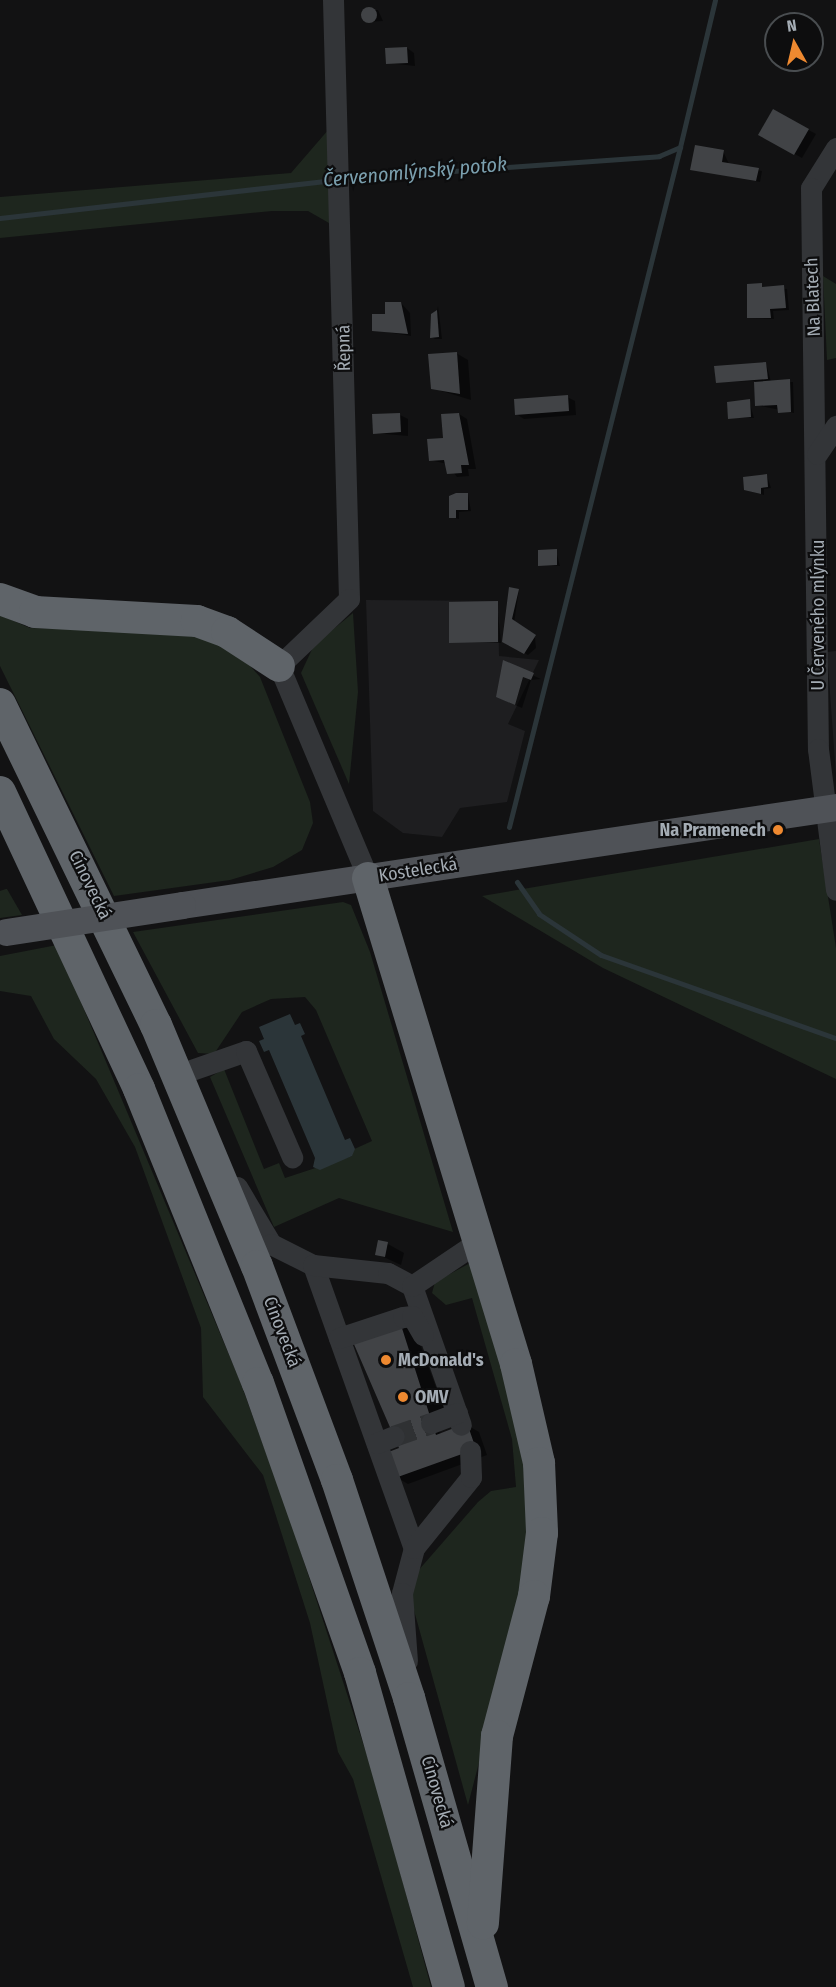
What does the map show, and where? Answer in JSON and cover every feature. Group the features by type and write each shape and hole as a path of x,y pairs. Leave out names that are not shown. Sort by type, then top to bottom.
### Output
{"highway":[{"path":"0,599 35,612 197,621 227,632 279,666"},
{"name":"Cínovecká","path":"0,704 177,1075 337,1480 410,1698 492,1987"},
{"path":"0,792 135,1079 258,1383 360,1673 449,1987"},
{"path":"368,878 479,1241 539,1463 542,1533 534,1596 497,1736 482,1947"}],"main road":[{"name":"Kostelecká","path":"3,932 830,808"}],"street":[{"name":"Řepná","path":"279,666 349,599 340,179 333,0"},
{"name":"Na Blatech","path":"817,454 811,188 836,148"},
{"path":"817,454 836,426"},
{"name":"U Červeného mlýnku","path":"817,454 830,808"},
{"path":"279,666 368,878"},
{"path":"830,808 836,890"},
{"path":"177,1075 246,1051 292,1156"},
{"path":"196,1120 271,1244 313,1265 388,1273 412,1286 459,1419 431,1423"},
{"path":"412,1286 479,1241"},
{"path":"313,1265 339,1338 385,1439 414,1548"},
{"path":"339,1338 412,1316 448,1389"},
{"path":"410,1698 402,1603 414,1548 471,1477 470,1450"}],"shaded area":[{"path":"329,129 329,223 308,211 272,211 0,238 0,197 291,173"},
{"path":"823,276 836,284 836,358 827,360"},
{"path":"366,600 498,601 499,656 539,660 508,724 525,731 507,802 460,808 442,837 403,833 373,811"},
{"path":"353,613 358,692 349,784 301,673 314,645"},
{"path":"0,615 30,628 196,632 237,651 260,677 310,802 313,823 302,850 273,867 230,880 114,896 0,666"},
{"path":"836,651 836,775 827,652"},
{"path":"819,839 836,948 836,1079 603,968 482,896"},
{"path":"7,889 22,915 0,918 0,891"},
{"path":"343,902 351,905 370,952 453,1232 339,1198 274,1227 210,1077 224,1069 264,1169 279,1163 285,1178 352,1156 350,1151 372,1141 316,1010 305,997 271,999 242,1012 214,1054 198,1053 133,932"},
{"path":"57,945 240,1381 290,1519 377,1786 431,1987 413,1987 353,1779 338,1752 310,1623 263,1475 203,1397 201,1328 135,1147 96,1079 54,1039 31,996 0,991 0,956"},
{"path":"290,1014 295,1025 300,1023 305,1034 301,1036 345,1140 350,1138 355,1149 352,1156 320,1170 313,1167 315,1158 269,1050 264,1052 259,1041 264,1039 259,1027"},
{"path":"472,1262 505,1369 532,1509 519,1608 468,1805 410,1596 417,1572 478,1502 491,1491 516,1487 512,1439 472,1298 446,1305 432,1293 435,1282"}],"building":[{"path":"366,7 372,7 377,15 375,21 366,23 361,18 361,12"},
{"path":"407,47 408,63 386,64 385,48"},
{"path":"773,109 809,129 794,155 758,135"},
{"path":"695,145 724,150 722,162 759,168 756,181 690,170"},
{"path":"762,283 762,287 784,285 786,308 770,309 771,318 747,318 747,284"},
{"path":"385,302 401,302 408,334 372,331 372,314 385,314"},
{"path":"437,310 439,337 430,338 431,314"},
{"path":"457,352 460,394 431,389 428,354"},
{"path":"766,362 768,379 716,383 714,366"},
{"path":"790,379 791,412 778,413 777,405 755,406 754,382"},
{"path":"568,395 569,411 515,415 514,399"},
{"path":"750,399 751,417 728,419 727,402"},
{"path":"400,413 401,432 373,434 372,414"},
{"path":"459,413 469,465 461,465 462,473 447,474 444,460 429,461 427,439 443,438 441,414"},
{"path":"767,474 768,487 761,488 761,494 744,490 743,477"},
{"path":"456,493 468,493 468,510 456,510 456,518 449,518 449,496"},
{"path":"557,549 557,565 538,566 538,550"},
{"path":"509,587 519,589 512,619 536,635 524,654 502,642"},
{"path":"498,601 498,642 449,643 449,602"},
{"path":"503,660 534,673 531,680 523,677 515,705 496,697"},
{"path":"378,1240 388,1242 385,1257 375,1255"},
{"path":"401,1325 436,1435 467,1423 476,1449 395,1478 386,1453 399,1448 353,1342"}],"waterway":[{"name":"Červenomlýnský potok","path":"341,179 659,156 680,147 715,0"},
{"path":"509,827 680,147"},
{"name":"Červenomlýnský potok","path":"0,218 332,180"},
{"path":"517,882 539,914 601,955 836,1038"}],"tunnel":[{"path":"394,1436 431,1423"}],"place":[{"name":"Na Pramenech","path":"778,830"},
{"name":"McDonald's","path":"386,1360"},
{"name":"OMV","path":"403,1397"}]}
